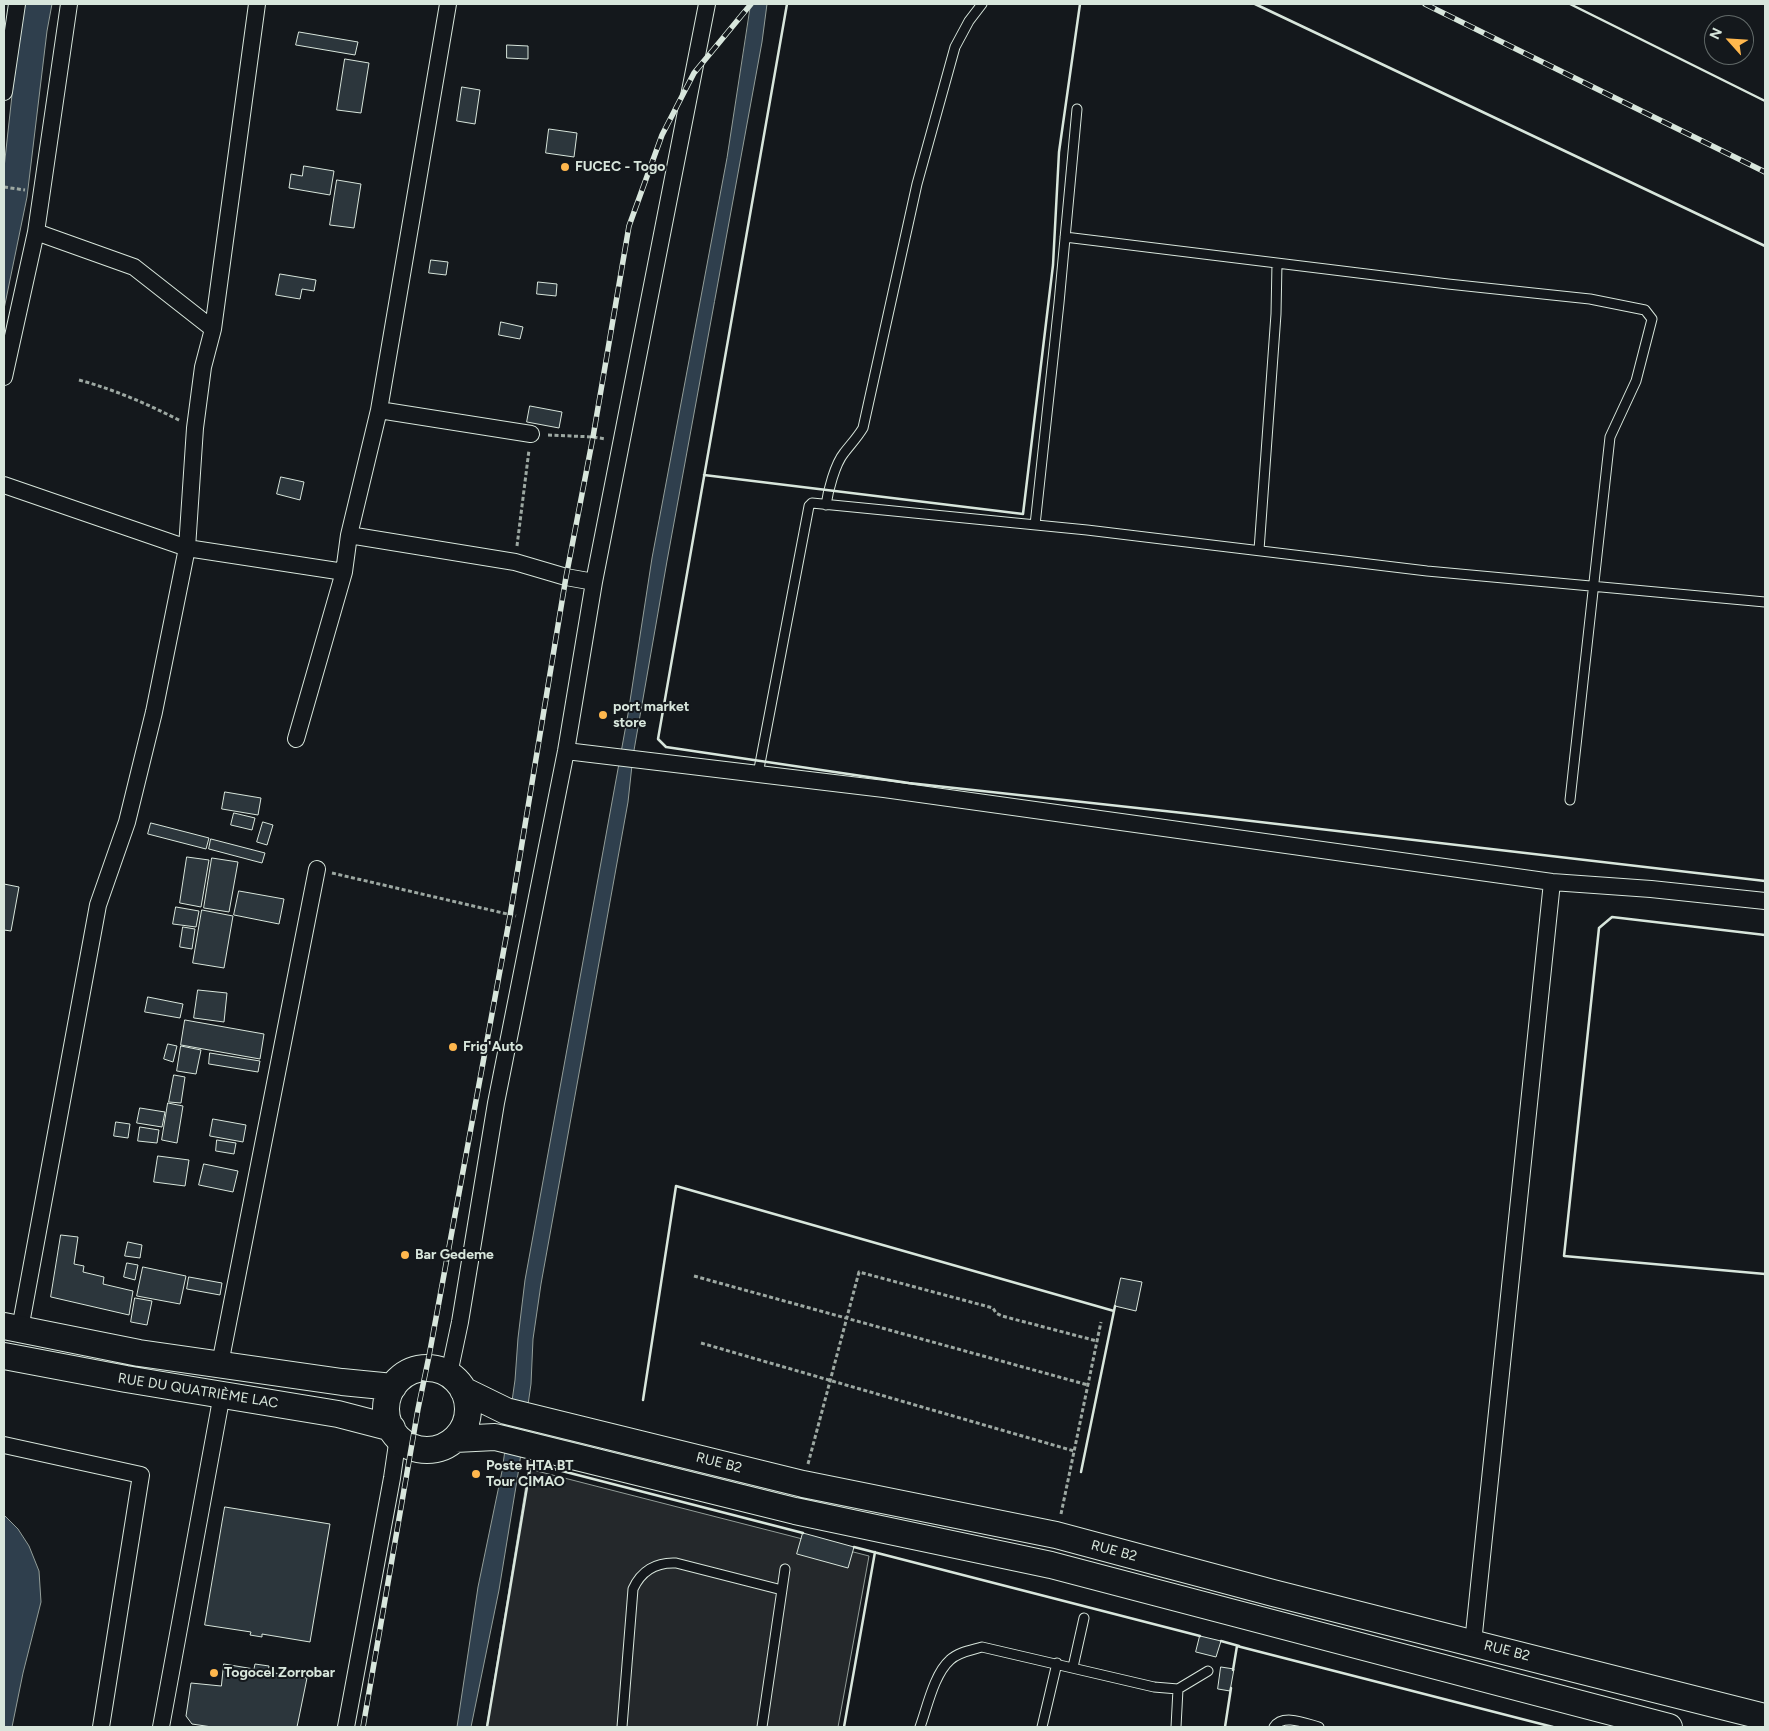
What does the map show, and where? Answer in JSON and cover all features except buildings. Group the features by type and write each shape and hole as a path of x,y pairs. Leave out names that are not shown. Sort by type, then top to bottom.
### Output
{"main road":[{"name":"RUE DU QUATRIÈME LAC","path":"12,1328 139,1353 342,1382 393,1387"},
{"name":"RUE DU QUATRIÈME LAC","path":"4,1356 126,1379 338,1414 395,1432"},
{"path":"429,1368 440,1370 456,1382 467,1400 468,1410 466,1421 455,1439 436,1449 426,1450 406,1444 395,1432 388,1418 387,1408 393,1387 409,1373 429,1368"},
{"name":"RUE B2","path":"456,1382 506,1411 803,1484 1056,1535 1273,1593 1765,1717"},
{"name":"RUE B2","path":"455,1439 495,1436 786,1509 1051,1565 1669,1727"}],"street":[{"path":"4,92 17,4"},
{"path":"4,377 36,232 69,4"},
{"path":"12,1328 98,905 127,822 152,721 187,548 195,428 203,367 213,329 257,4"},
{"path":"296,739 344,572 349,535 379,410 448,4"},
{"path":"456,1382 460,1322 496,1103 566,751 594,582 707,4"},
{"path":"36,232 134,267 213,329"},
{"path":"379,410 531,434"},
{"path":"4,485 187,548 344,572"},
{"path":"349,535 515,562 566,577 594,582"},
{"path":"566,751 884,789 1552,882 1765,900"},
{"path":"220,1364 317,869"},
{"path":"1473,1643 1552,882"},
{"path":"161,1727 222,1394"},
{"path":"346,1727 392,1478 395,1432"},
{"path":"4,1445 141,1475 101,1727"}],"lane":[{"path":"826,505 828,490 842,455 856,441 863,428 917,184 955,47 969,21 982,4"},
{"path":"1035,525 1077,109"},
{"path":"1065,237 1590,299 1645,310 1652,319 1636,380 1610,437 1570,800"},
{"path":"1258,550 1276,314 1277,263"},
{"path":"758,774 809,506 812,503 1035,525 1427,571 1765,602"},
{"path":"622,1727 633,1589 637,1579 646,1571 666,1563 676,1563 782,1590"},
{"path":"762,1727 785,1569"},
{"path":"1072,1667 1084,1618"},
{"path":"920,1727 940,1673 950,1659 965,1651 982,1646 1154,1686 1178,1689 1208,1671"},
{"path":"1042,1727 1057,1663"},
{"path":"1176,1727 1178,1689"},
{"path":"1274,1727 1276,1724 1286,1720 1320,1727"}],"path":[{"path":"4,187 41,192"},
{"path":"79,380 109,388 137,399 195,428"},
{"path":"515,562 531,434 593,437 622,442"},
{"path":"317,869 510,916 532,919"},
{"path":"803,1484 859,1272 993,1308 1002,1316 1097,1342"},
{"path":"694,1276 1088,1385"},
{"path":"1056,1535 1101,1322"},
{"path":"701,1343 1074,1451"}],"shaded area":[{"path":"529,1469 869,1556 838,1727 487,1727"}],"water":[{"path":"25,4 52,4 27,197 4,309 4,168"},
{"path":"751,4 767,4 762,42 667,561 633,756 628,802 541,1284 533,1339 531,1384 499,1590 471,1727 457,1727 478,1587 502,1471 515,1380 525,1280 628,714 652,558 727,158"},
{"path":"4,1515 18,1529 29,1546 39,1571 41,1602 12,1727 4,1727"}],"railway":[{"path":"363,1727 418,1409 510,916 566,577 593,437 629,226 662,135 694,73 751,4"},
{"path":"1425,4 1765,172"}],"wall":[{"path":"787,4 658,739 666,747 909,783 1765,881"},
{"path":"704,475 1023,514 1053,265 1059,152 1080,4"},
{"path":"1255,4 1765,246"},
{"path":"1570,4 1765,101"},
{"path":"1765,935 1612,917 1599,928 1564,1256 1765,1274"},
{"path":"643,1400 676,1186 1114,1311"},
{"path":"1081,1472 1115,1306"},
{"path":"487,1727 531,1463 803,1533"},
{"path":"854,1547 1200,1636"},
{"path":"844,1727 875,1552"},
{"path":"1221,1641 1239,1646"},
{"path":"1233,1670 1237,1646 1553,1727"},
{"path":"1225,1727 1231,1688"}],"place":[{"name":"FUCEC - Togo","path":"565,167"},
{"name":"port market store","path":"603,715"},
{"name":"Frig'Auto","path":"453,1047"},
{"name":"Bar Gedeme","path":"405,1255"},
{"name":"Poste HTA BT Tour CIMAO","path":"476,1474"},
{"name":"Togocel Zorrobar","path":"214,1673"}]}
